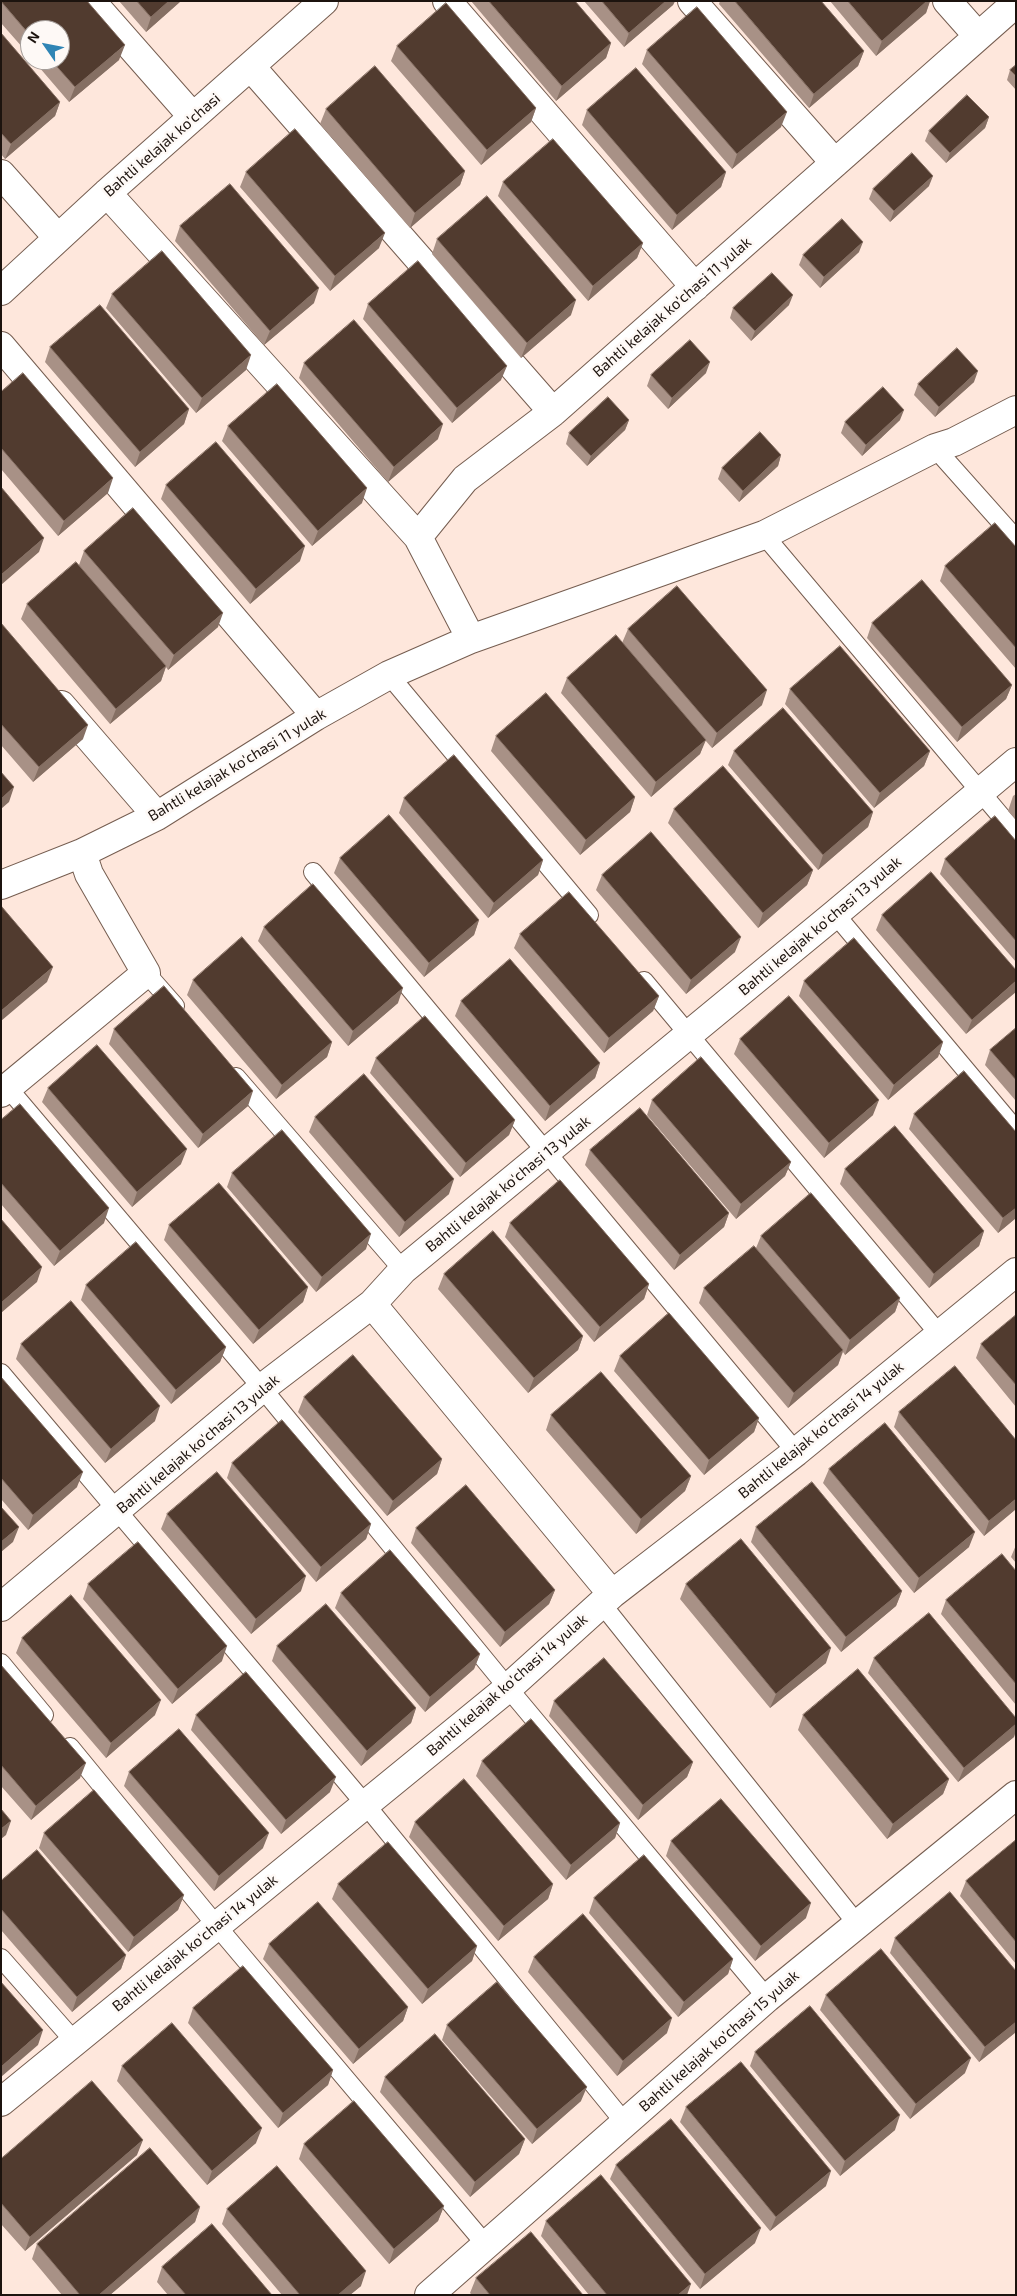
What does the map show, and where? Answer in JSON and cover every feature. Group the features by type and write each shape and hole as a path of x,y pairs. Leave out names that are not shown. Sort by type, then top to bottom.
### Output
{"street":[{"path":"91,1 193,117"},
{"name":"Bahtli kelajak ko'chasi","path":"1,291 107,193 324,1"},
{"path":"447,1 695,287"},
{"path":"692,1 835,164"},
{"path":"948,1 978,36"},
{"name":"Bahtli kelajak ko'chasi 11 yulak","path":"418,537 465,479 553,412 1016,3"},
{"path":"251,67 553,412"},
{"path":"1,174 58,238"},
{"path":"107,193 418,537 471,639"},
{"path":"1,346 316,716"},
{"name":"Bahtli kelajak ko'chasi 11 yulak","path":"1,885 82,853 157,816 316,716 389,675 471,639 764,535 936,448 954,442 1016,410"},
{"path":"46,688 157,816"},
{"name":"Bahtli kelajak ko'chasi 13 yulak","path":"1,1607 118,1511 262,1388 372,1304 403,1270 548,1152 1016,762"},
{"path":"4,1090 146,972 88,874 82,853"},
{"name":"Bahtli kelajak ko'chasi 14 yulak","path":"1,2102 508,1688 607,1599 796,1452 1016,1272"},
{"path":"372,1304 607,1599"},
{"name":"Bahtli kelajak ko'chasi 15 yulak","path":"429,2295 767,1998 858,1926 1016,1795"}],"lane":[{"path":"936,448 1016,538"},
{"path":"764,535 1016,834"},
{"path":"389,675 600,928"},
{"path":"313,872 796,1452"},
{"path":"834,914 1016,1130"},
{"path":"631,966 940,1334"},
{"path":"146,972 185,1017"},
{"path":"223,1062 403,1270"},
{"path":"4,1090 262,1388 508,1688 767,1998"},
{"path":"1,1374 365,1804 625,2123"},
{"path":"607,1599 858,1926"},
{"path":"1,1663 216,1925 486,2245"},
{"path":"1,1958 75,2042"}],"building":[{"path":"1,1 87,1 125,45 75,87 60,70 70,70 70,20 20,20 20,23"},
{"path":"137,1 169,1 151,17"},
{"path":"489,1 575,1 611,43 562,86"},
{"path":"602,1 666,1 629,33"},
{"path":"735,1 821,1 864,51 814,94"},
{"path":"848,1 927,1 882,41"},
{"path":"446,3 536,108 487,150 397,46"},
{"path":"697,7 787,112 737,154 647,50"},
{"path":"1,33 20,55 20,70 33,70 60,102 11,144 1,133"},
{"path":"1016,65 1016,76 1010,70"},
{"path":"375,66 465,171 415,213 326,109"},
{"path":"636,68 726,172 677,215 587,110"},
{"path":"967,95 989,117 950,153 929,131"},
{"path":"295,129 385,233 335,276 246,172"},
{"path":"553,139 643,243 593,286 503,182"},
{"path":"912,153 933,176 894,211 873,189"},
{"path":"230,184 319,288 270,331 180,226"},
{"path":"487,196 576,300 527,343 437,239"},
{"path":"842,219 863,242 824,277 803,255"},
{"path":"162,251 251,355 202,398 112,294"},
{"path":"418,261 507,366 457,408 368,304"},
{"path":"772,273 793,295 755,331 733,308"},
{"path":"100,305 189,409 140,452 50,347"},
{"path":"354,320 443,424 394,467 304,363"},
{"path":"690,340 710,362 672,398 651,375"},
{"path":"957,348 978,371 939,407 918,384"},
{"path":"23,373 113,478 64,521 1,448 1,392"},
{"path":"277,384 367,488 318,531 228,426"},
{"path":"883,387 904,410 866,445 845,422"},
{"path":"608,397 629,420 591,456 569,433"},
{"path":"760,432 781,455 743,491 722,468"},
{"path":"216,442 305,546 256,589 166,485"},
{"path":"1,487 44,538 1,575"},
{"path":"133,508 223,613 174,655 84,551"},
{"path":"995,523 1016,547 1016,648 945,566"},
{"path":"76,562 166,666 116,709 27,604"},
{"path":"922,580 1012,685 962,727 872,623"},
{"path":"677,586 767,690 717,733 628,629"},
{"path":"1,623 88,725 39,767 1,724"},
{"path":"616,635 706,740 656,782 567,678"},
{"path":"840,646 930,751 880,793 790,689"},
{"path":"546,693 635,797 586,840 496,736"},
{"path":"783,708 873,812 823,855 734,751"},
{"path":"454,755 543,860 494,903 404,798"},
{"path":"723,766 813,870 763,913 674,809"},
{"path":"1,772 14,787 1,799"},
{"path":"389,815 479,920 429,963 340,858"},
{"path":"995,816 1016,841 1016,941 945,859"},
{"path":"651,832 741,937 691,980 602,875"},
{"path":"931,872 1016,970 1016,981 972,1020 882,915"},
{"path":"313,884 403,988 353,1031 264,927"},
{"path":"569,892 659,996 609,1038 520,934"},
{"path":"1,908 53,967 1,1011"},
{"path":"242,937 332,1042 282,1085 193,980"},
{"path":"854,938 943,1042 894,1085 804,981"},
{"path":"510,959 600,1063 550,1106 461,1001"},
{"path":"164,986 253,1091 203,1134 114,1029"},
{"path":"789,996 879,1100 829,1143 740,1039"},
{"path":"425,1016 515,1120 466,1163 376,1058"},
{"path":"1016,1028 1016,1080 990,1050"},
{"path":"97,1045 187,1149 137,1192 48,1088"},
{"path":"701,1057 791,1162 741,1204 652,1100"},
{"path":"964,1071 1016,1132 1016,1208 1003,1218 914,1114"},
{"path":"364,1074 454,1179 405,1222 315,1117"},
{"path":"20,1104 109,1208 60,1251 1,1183 1,1120"},
{"path":"640,1108 729,1213 680,1255 590,1150"},
{"path":"895,1126 984,1231 934,1274 845,1169"},
{"path":"282,1130 371,1234 322,1277 232,1173"},
{"path":"560,1180 649,1284 600,1327 510,1223"},
{"path":"219,1183 308,1287 259,1330 169,1225"},
{"path":"811,1193 900,1298 850,1340 761,1236"},
{"path":"1,1219 42,1267 1,1303"},
{"path":"493,1231 583,1336 534,1378 444,1274"},
{"path":"136,1242 226,1347 176,1390 86,1285"},
{"path":"754,1246 843,1350 794,1393 704,1288"},
{"path":"71,1301 160,1406 111,1449 21,1344"},
{"path":"669,1313 759,1418 709,1460 620,1356"},
{"path":"1016,1315 1016,1385 981,1344"},
{"path":"353,1355 442,1459 393,1501 304,1397"},
{"path":"955,1366 1016,1440 1016,1499 989,1521 899,1412"},
{"path":"601,1372 691,1476 641,1519 551,1415"},
{"path":"1,1377 83,1472 33,1515 1,1478"},
{"path":"282,1420 371,1524 321,1567 232,1463"},
{"path":"885,1423 975,1532 919,1578 829,1469"},
{"path":"217,1472 306,1576 256,1619 167,1514"},
{"path":"812,1482 902,1591 846,1637 756,1527"},
{"path":"466,1485 555,1590 505,1632 416,1528"},
{"path":"1,1507 19,1527 1,1542"},
{"path":"741,1539 831,1648 776,1694 686,1584"},
{"path":"138,1542 227,1646 178,1689 88,1584"},
{"path":"390,1550 480,1654 430,1697 341,1593"},
{"path":"1002,1554 1016,1571 1016,1684 946,1600"},
{"path":"71,1595 161,1700 111,1743 22,1638"},
{"path":"326,1604 416,1708 367,1751 277,1646"},
{"path":"929,1613 1016,1718 1016,1724 964,1768 874,1658"},
{"path":"604,1658 693,1762 643,1805 554,1701"},
{"path":"1,1665 86,1763 36,1806 1,1765"},
{"path":"858,1669 949,1779 893,1824 803,1715"},
{"path":"246,1672 336,1777 286,1820 196,1715"},
{"path":"531,1719 620,1823 571,1865 482,1761"},
{"path":"179,1729 269,1833 219,1876 129,1772"},
{"path":"464,1779 553,1884 504,1926 415,1822"},
{"path":"94,1790 184,1895 134,1937 44,1833"},
{"path":"721,1799 811,1903 761,1946 671,1841"},
{"path":"1,1809 11,1821 1,1829"},
{"path":"1016,1840 1016,1942 966,1881"},
{"path":"388,1842 477,1946 428,1989 338,1884"},
{"path":"37,1850 126,1955 77,1997 1,1909 1,1881"},
{"path":"644,1855 733,1959 684,2002 594,1898"},
{"path":"950,1892 1016,1971 1016,2022 985,2047 895,1938"},
{"path":"318,1902 408,2007 359,2049 269,1944"},
{"path":"583,1914 672,2018 623,2061 534,1957"},
{"path":"881,1949 971,2058 916,2104 826,1995"},
{"path":"243,1966 333,2070 283,2113 193,2008"},
{"path":"1,1982 43,2030 1,2067"},
{"path":"497,1982 587,2087 537,2129 447,2025"},
{"path":"810,2006 900,2115 845,2161 755,2052"},
{"path":"172,2023 262,2128 212,2171 122,2066"},
{"path":"435,2034 525,2139 475,2182 385,2077"},
{"path":"741,2062 831,2171 776,2217 686,2107"},
{"path":"92,2081 143,2140 30,2237 1,2203 1,2159"},
{"path":"354,2101 444,2206 394,2249 304,2144"},
{"path":"671,2119 761,2228 705,2274 616,2165"},
{"path":"150,2148 200,2207 99,2295 80,2295 37,2244"},
{"path":"277,2166 366,2271 338,2295 300,2295 227,2209"},
{"path":"601,2175 691,2284 678,2295 607,2295 546,2221"},
{"path":"212,2224 272,2295 186,2295 162,2267"},
{"path":"531,2232 583,2295 490,2295 476,2278"}]}
